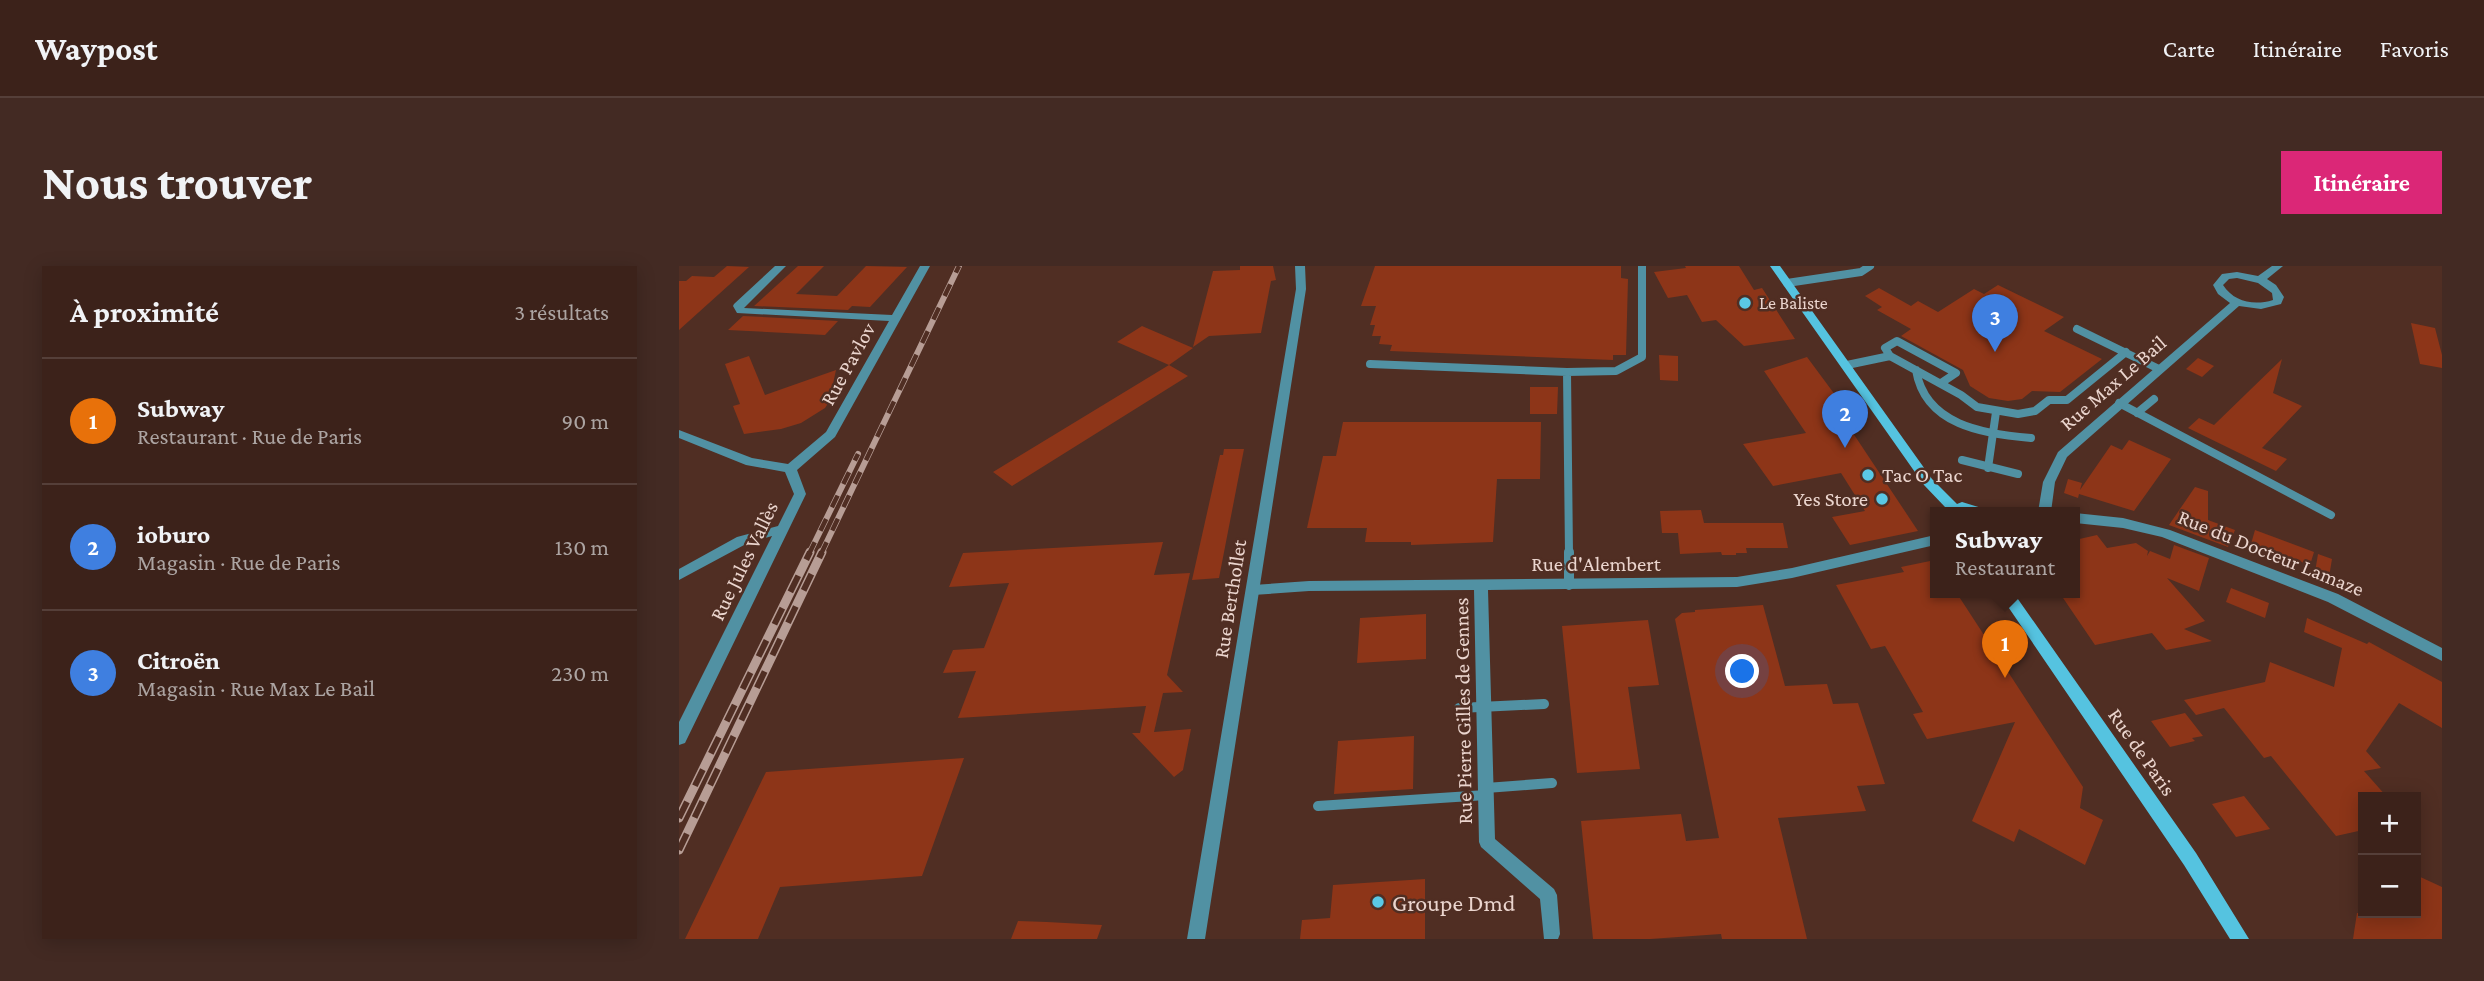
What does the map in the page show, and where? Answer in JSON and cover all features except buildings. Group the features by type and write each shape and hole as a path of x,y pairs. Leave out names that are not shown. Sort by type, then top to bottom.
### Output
{"main road":[{"path":"1775,266 1947,507"},
{"name":"Rue de Paris","path":"2009,598 2190,859 2240,939"}],"street":[{"path":"781,266 738,306 741,311 896,318"},
{"name":"Rue Pavlov","path":"790,469 831,433 925,266"},
{"name":"Rue Berthollet","path":"1196,939 1301,289 1300,266"},
{"path":"2260,280 2278,266"},
{"path":"2237,275 2260,280 2277,291 2279,297 2277,302 2261,306 2237,302 2220,290 2220,280 2237,275"},
{"name":"Rue Max Le Bail","path":"2045,507 2049,482 2062,455 2237,302"},
{"path":"679,434 750,462 790,469"},
{"name":"Rue Jules Vallès","path":"679,738 800,494 790,469"},
{"name":"Rue du Docteur Lamaze","path":"2080,519 2123,523 2165,533 2333,598 2442,655"},
{"path":"680,573 747,538 765,531 782,530"},
{"name":"Rue d'Alembert","path":"1253,590 1309,586 1737,582 1792,573 1930,541"},
{"name":"Rue Pierre Gilles de Gennes","path":"1481,586 1487,842 1548,895 1551,934"}],"lane":[{"path":"1370,364 1615,373 1631,368 1642,357 1642,266"},
{"path":"1787,283 1861,272 1870,266"},
{"path":"2077,329 2159,369"},
{"path":"1941,383 1956,373 1897,341 1885,348 1890,356 1941,383 1977,407 2018,414 2035,411 2049,400 2067,400 2126,352"},
{"path":"1847,365 1890,356"},
{"path":"1916,370 1916,381 1928,404 1958,423 1993,434 2031,438"},
{"path":"1567,372 1569,585"},
{"path":"2137,413 2154,399"},
{"path":"2119,403 2331,515"},
{"path":"1988,468 1996,412"},
{"path":"1962,460 2018,474"},
{"path":"1459,708 1544,704"},
{"path":"1318,806 1486,792 1552,783"}],"railway":[{"path":"821,554 959,266"},
{"path":"809,554 858,454"},
{"path":"679,818 810,552"},
{"path":"679,850 822,552"}],"place":[{"name":"Le Baliste","path":"1745,303"},
{"name":"Citroën","path":"1995,352"},
{"name":"ioburo","path":"1845,448"},
{"name":"Tac O Tac","path":"1868,475"},
{"name":"Yes Store","path":"1882,499"},
{"name":"Subway","path":"2005,678"},
{"name":"Groupe Dmd","path":"1378,902"}]}
